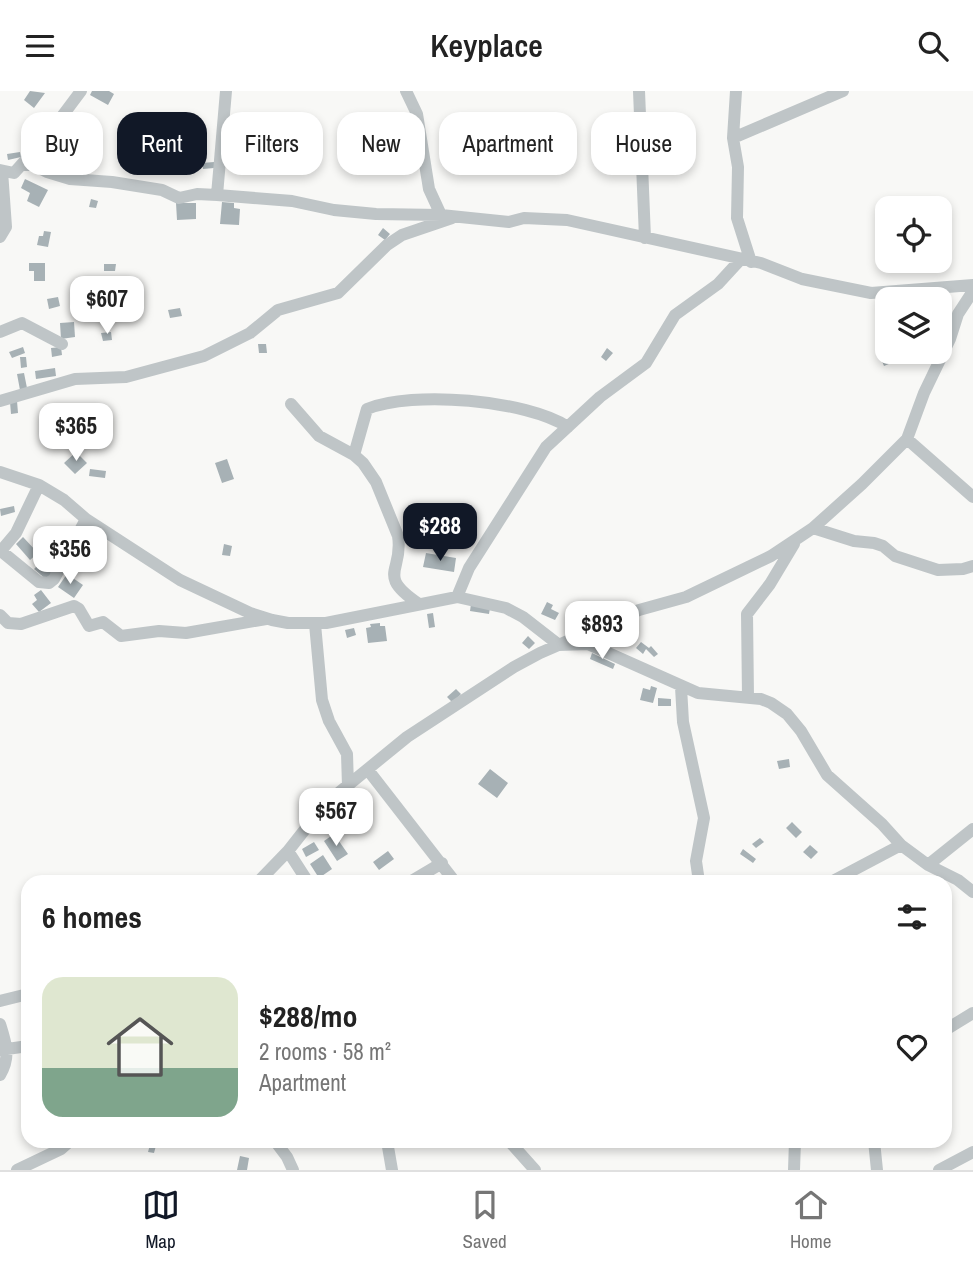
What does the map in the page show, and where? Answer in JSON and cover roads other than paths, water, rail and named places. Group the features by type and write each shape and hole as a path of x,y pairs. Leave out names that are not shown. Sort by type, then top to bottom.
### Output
{"street":[{"path":"65,112 81,91"},
{"path":"217,195 226,91"},
{"path":"406,91 417,114 429,189 433,203 441,215"},
{"path":"639,91 645,238"},
{"path":"736,91 733,138 738,167 737,218 746,260"},
{"path":"733,138 843,91"},
{"path":"0,237 6,227 1,171 14,173 21,166"},
{"path":"57,175 70,179 162,190 179,198 197,194 217,195 292,201 348,212 441,215 509,222 524,218 554,219 761,263 802,279 871,293 973,285"},
{"path":"0,401 75,379 126,377 204,356 250,333 278,310 338,293 402,235 455,217"},
{"path":"457,597 469,568 546,447 600,397 646,363 675,314 746,260"},
{"path":"265,875 288,851 325,804 407,737 514,667 639,610 686,597 771,556 813,528 906,439 950,339 958,314 973,291"},
{"path":"0,333 22,323 62,344"},
{"path":"354,455 367,409 382,403 418,398 505,406 556,419 568,427"},
{"path":"291,404 319,436 354,455 376,482 400,545 394,563 394,579 398,589 419,604"},
{"path":"906,439 973,496"},
{"path":"0,472 39,485 180,580 266,619 315,624 457,597 506,608 523,617 559,645 588,644 698,693 748,697 771,703 787,714 801,731 827,775 882,824 901,845 928,865 948,875"},
{"path":"39,485 16,533 1,552 39,582 49,583 54,579 86,519"},
{"path":"813,528 854,541 874,543 895,556 938,571 973,566"},
{"path":"748,697 747,614 770,584 795,541"},
{"path":"0,615 8,623 21,624 74,606 79,609 89,626 103,622 121,636 159,631 186,633 266,619"},
{"path":"315,624 322,700 329,721 348,754 348,786"},
{"path":"681,687 683,722 704,818 696,862 698,875"},
{"path":"368,770 450,875"},
{"path":"928,865 973,829"},
{"path":"843,875 873,857 901,845"},
{"path":"288,851 303,875"},
{"path":"422,875 442,863"},
{"path":"952,877 973,892"},
{"path":"0,1001 21,996"},
{"path":"952,1026 973,1013"},
{"path":"0,1024 6,1064 0,1075"},
{"path":"17,1170 62,1148"},
{"path":"281,1148 293,1170"},
{"path":"388,1148 392,1170"},
{"path":"516,1148 536,1170"},
{"path":"794,1170 795,1148"},
{"path":"875,1148 877,1170"},
{"path":"939,1170 973,1151"}]}
